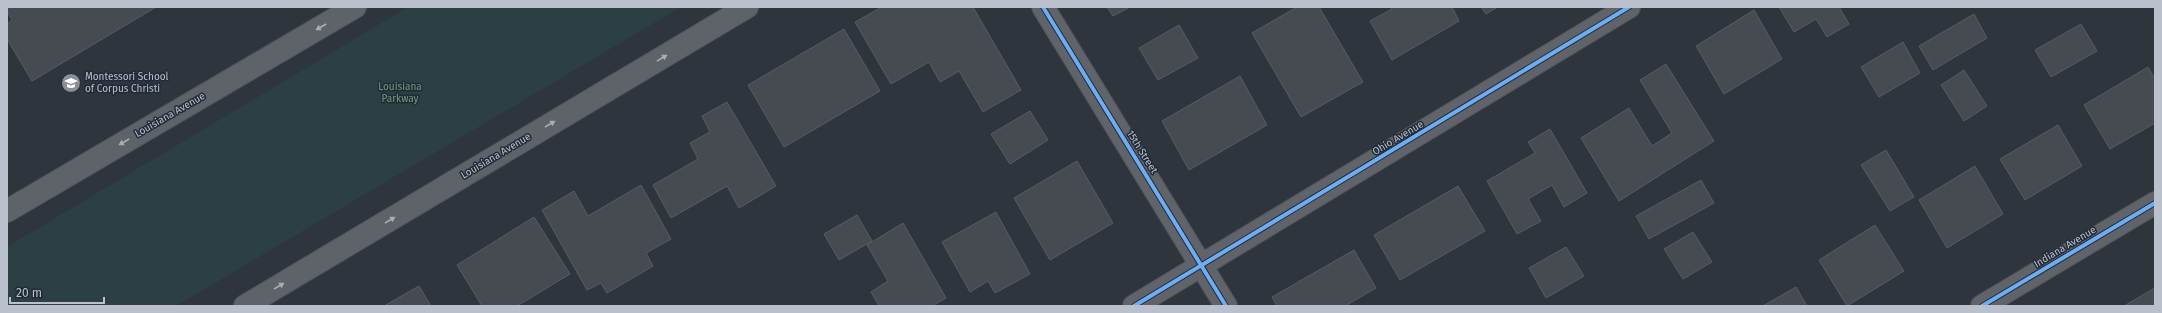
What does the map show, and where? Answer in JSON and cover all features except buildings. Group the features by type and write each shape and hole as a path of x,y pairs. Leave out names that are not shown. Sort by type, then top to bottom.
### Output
{"main road":[{"name":"Louisiana Avenue","path":"7,211 355,7"},
{"name":"Louisiana Avenue","path":"245,306 747,7"}],"street":[{"name":"15th Street","path":"1043,7 1226,306"},
{"name":"Ohio Avenue","path":"1134,306 1629,7"},
{"name":"Indiana Avenue","path":"1982,306 2155,203"}],"green space":[{"name":"Louisiana Parkway","path":"408,7 681,7 176,306 7,306 7,247"}],"cycle path":[{"path":"1043,7 1226,306"},
{"path":"1134,306 1629,7"},
{"path":"1982,306 2155,203"}],"place":[{"name":"Montessori School of Corpus Christi","path":"71,83"}]}
